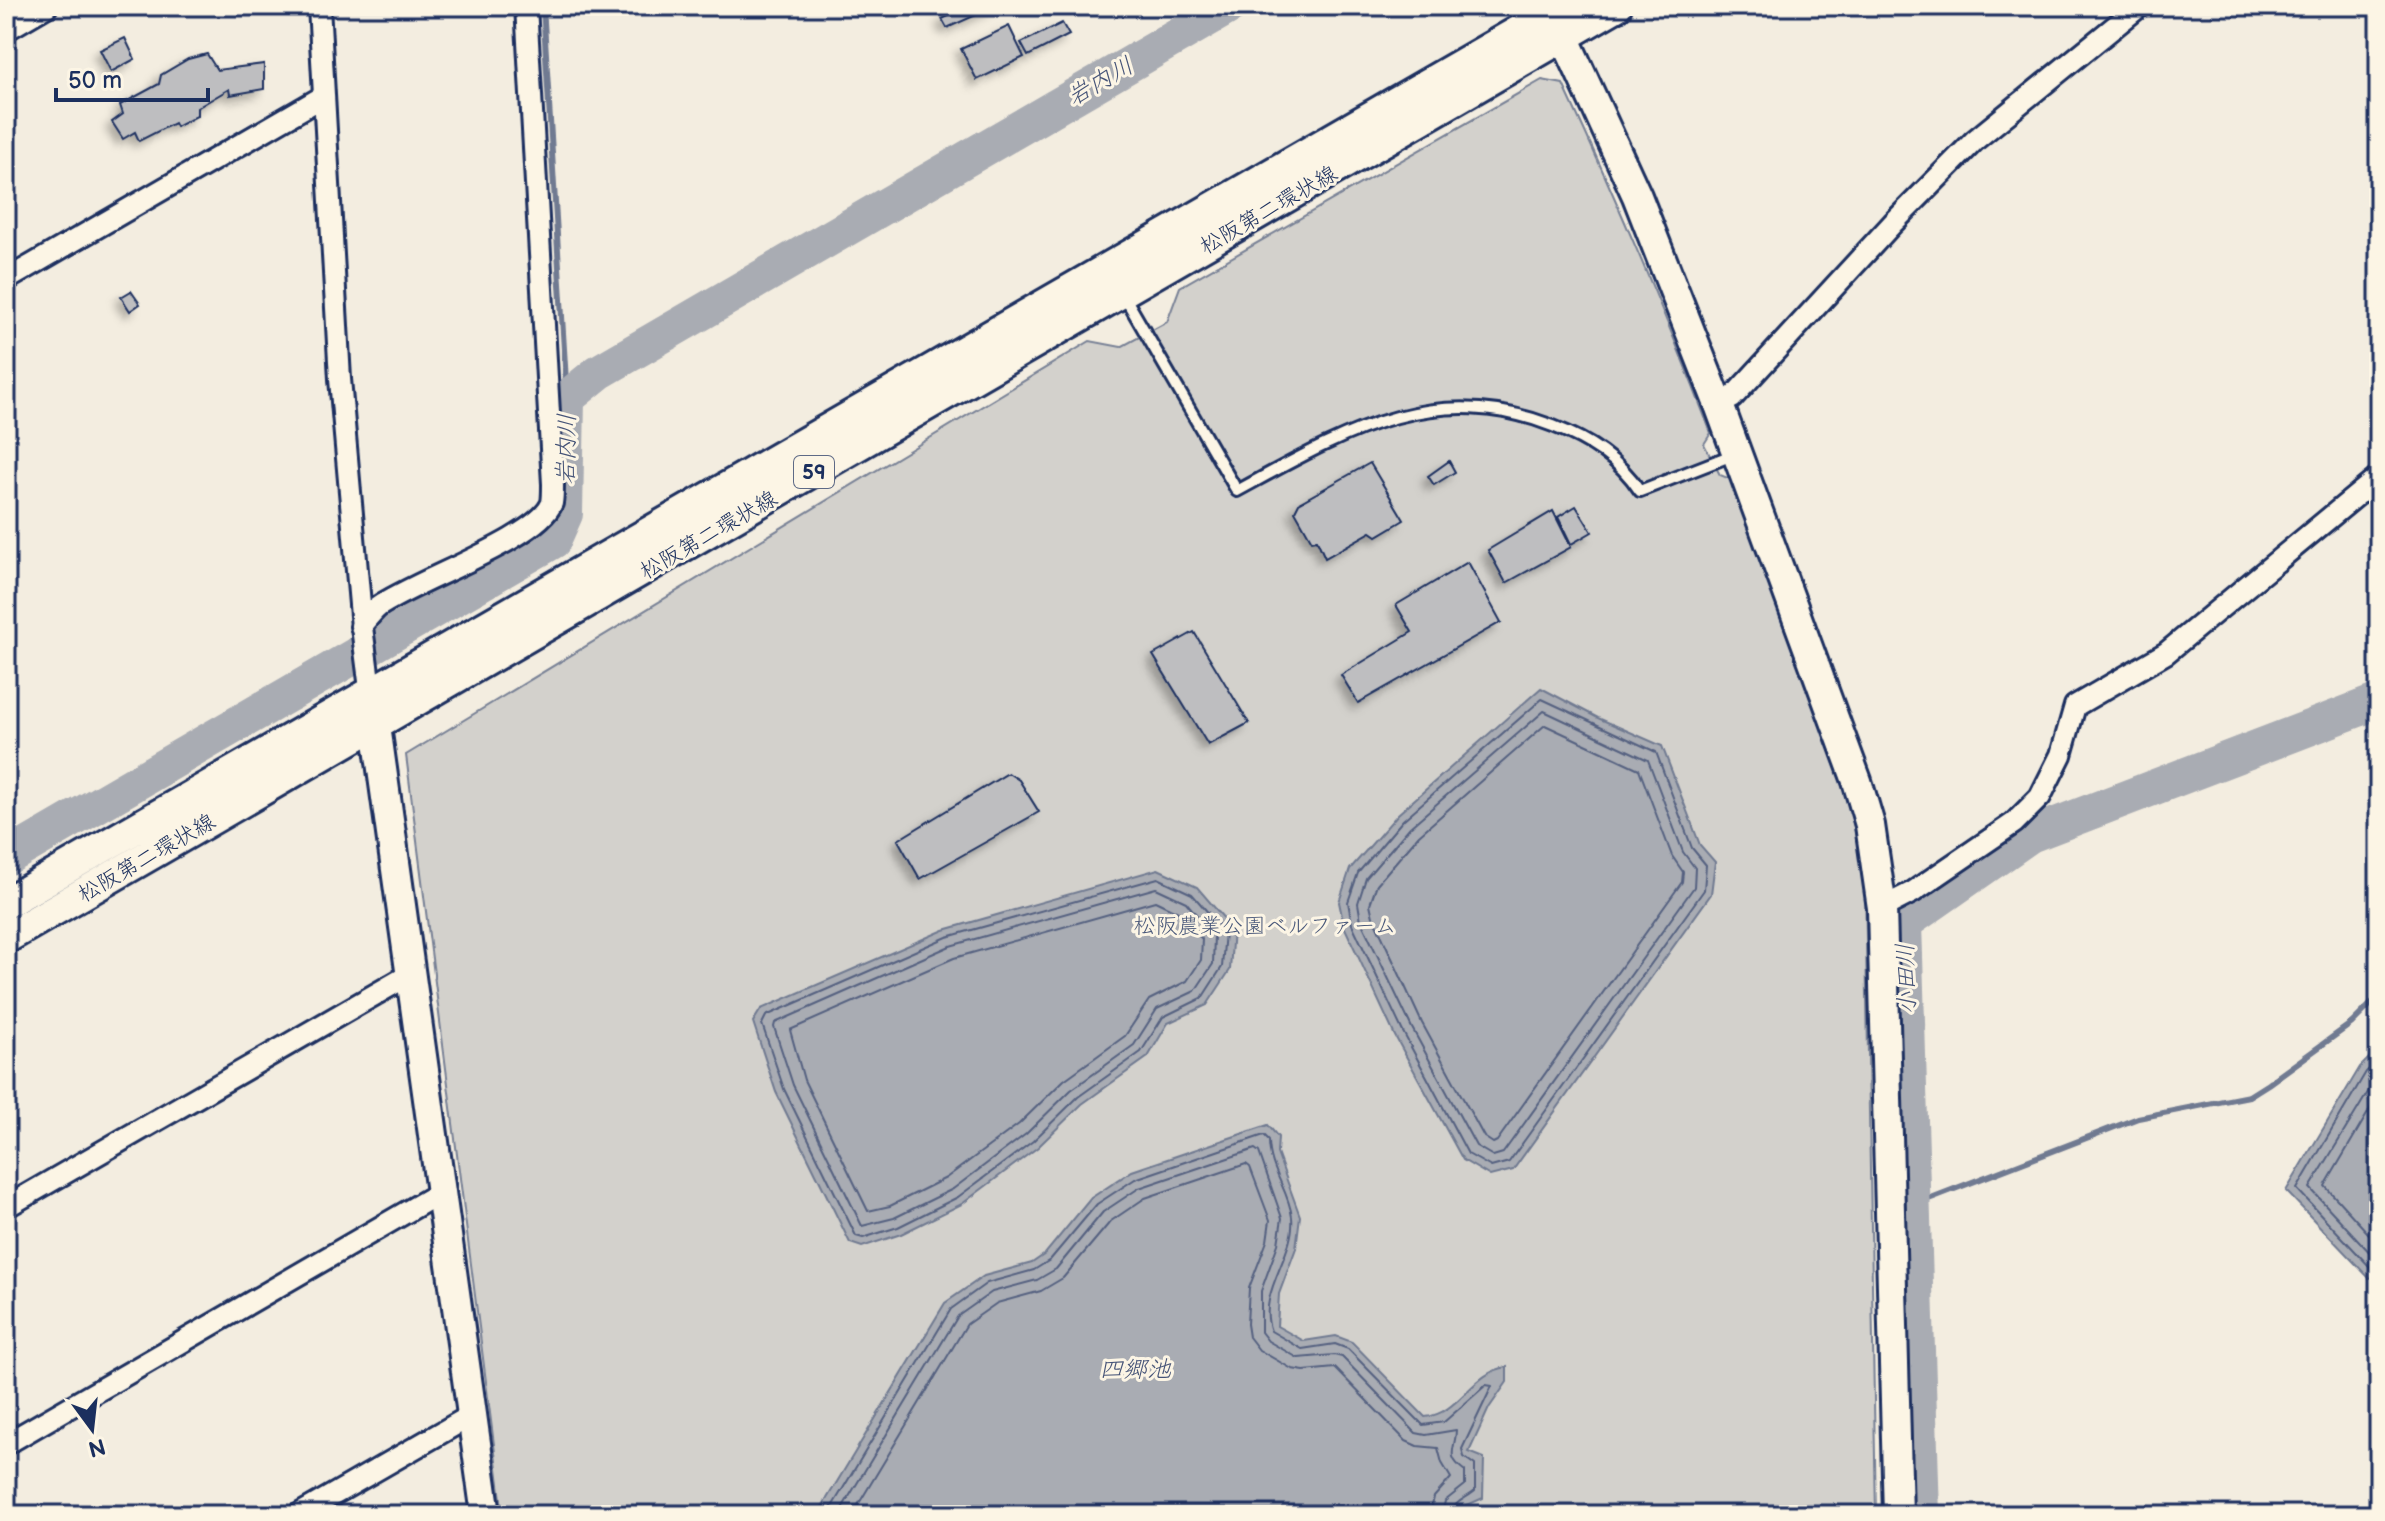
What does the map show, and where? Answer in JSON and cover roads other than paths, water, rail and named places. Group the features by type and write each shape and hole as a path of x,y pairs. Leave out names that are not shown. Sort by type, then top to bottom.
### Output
{"main road":[{"name":"松阪第二環状線","path":"6,903 369,680 1557,15 1616,6"},
{"name":"松阪第二環状線","path":"8,937 1123,293 1557,15"}],"street":[{"path":"6,30 47,6"},
{"path":"319,6 340,379 362,626 486,1515"},
{"path":"362,626 375,610 397,595 534,526 552,503 526,6"},
{"path":"1719,405 1732,398 1893,223 1975,140 2140,6"},
{"path":"1557,15 1637,196 1719,405 1857,781 1870,825 1882,908 1898,1515"},
{"path":"6,280 324,96"},
{"path":"1882,908 1913,892 2014,823 2040,797 2061,755 2075,706 2166,653 2379,477"},
{"path":"6,1207 409,975"},
{"path":"6,1444 441,1192"},
{"path":"298,1515 472,1415"}],"lane":[{"path":"1123,293 1237,491 1333,439 1399,415 1434,408 1493,410 1543,422 1570,433 1625,469 1640,491 1737,454"}],"water":[{"path":"1541,688 1598,718 1662,746 1700,845 1715,862 1711,894 1513,1170 1490,1176 1463,1160 1395,1036 1344,926 1339,902 1350,869 1398,814"},
{"path":"1158,869 1197,887 1233,929 1230,970 1207,1005 1168,1023 1148,1057 1082,1104 1038,1147 962,1204 901,1234 862,1247 850,1243 776,1092 753,1022 761,1009 944,930"},
{"path":"2379,1048 2379,1276 2369,1278 2286,1191 2360,1067"},
{"name":"四郷池","path":"1268,1125 1278,1137 1277,1153 1300,1216 1296,1248 1279,1294 1277,1326 1304,1341 1336,1336 1352,1342 1425,1417 1447,1409 1484,1376 1507,1367 1507,1382 1489,1408 1469,1452 1484,1458 1483,1498 1465,1506 1457,1515 817,1515 945,1303 984,1276 1032,1263 1045,1254 1091,1198 1132,1171"}],"waterway":[{"path":"543,6 567,398"},
{"name":"岩内川","path":"6,858 553,541 565,514 567,398 599,372 1230,6"},
{"name":"小田川","path":"1922,1515 1904,923 2030,835 2379,701"},
{"path":"1913,1205 2138,1118 2249,1096 2352,1023 2379,996"}],"park label":[{"name":"松阪農業公園ベルファーム","path":"1265,925"}]}
